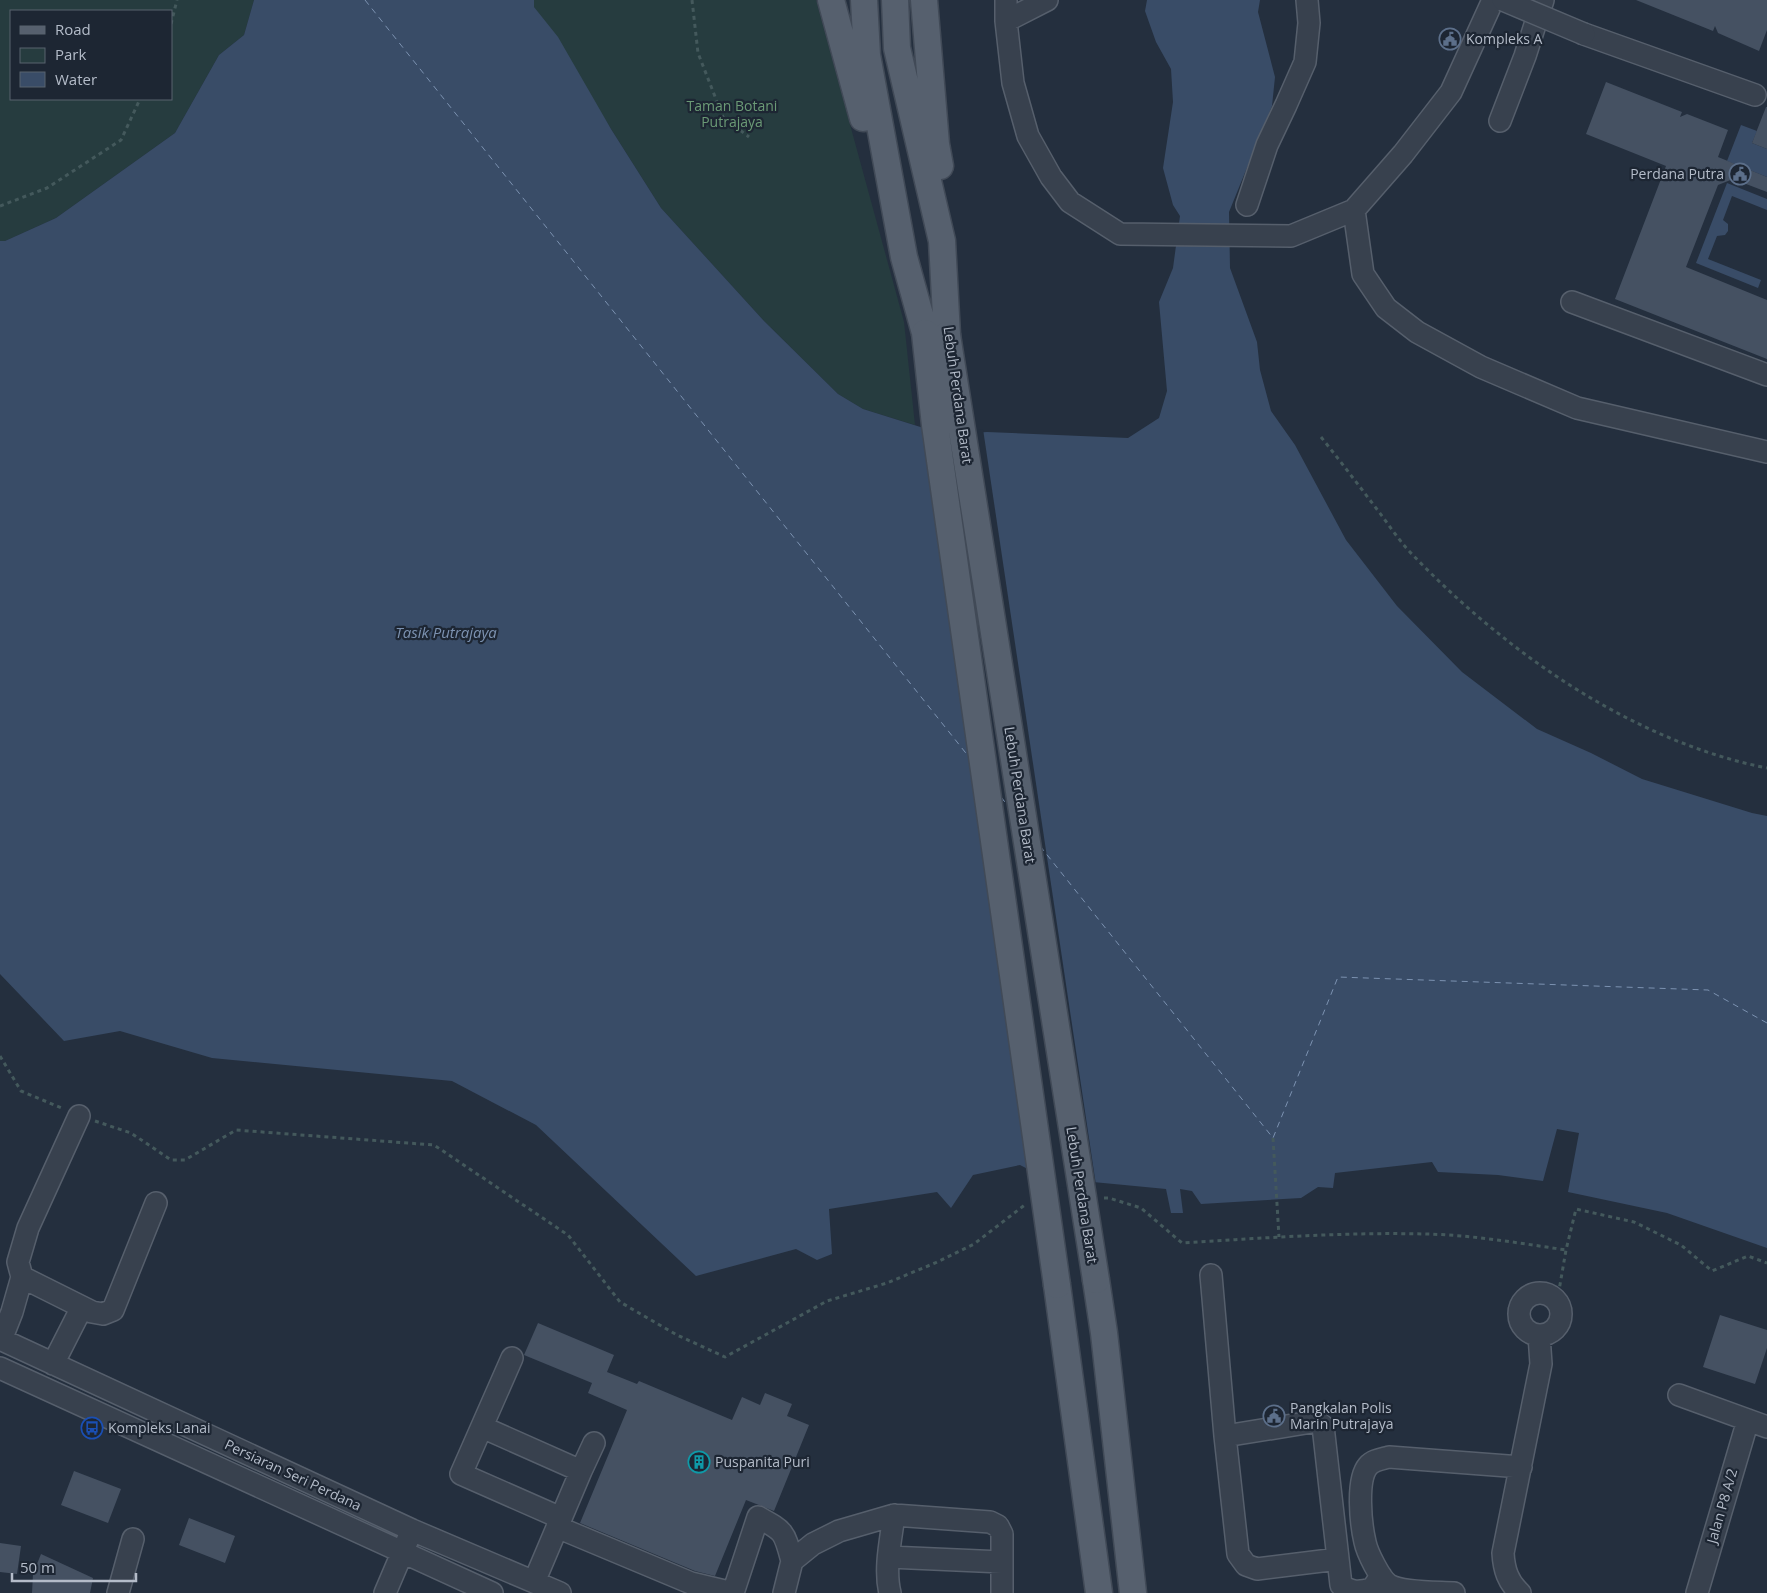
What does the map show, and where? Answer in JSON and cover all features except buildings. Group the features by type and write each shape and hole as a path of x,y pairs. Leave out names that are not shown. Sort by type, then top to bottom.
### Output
{"main road":[{"path":"831,0 882,190 904,257"},
{"name":"Lebuh Perdana Barat","path":"864,0 867,55 904,257 936,334 1096,1280 1104,1333 1133,1593"},
{"name":"Lebuh Perdana Barat","path":"895,0 897,48 942,241 936,334 935,425 1100,1593"},
{"path":"924,0 936,144 943,181 942,241"}],"street":[{"path":"1047,0 1006,10 1013,83 1028,136 1051,177 1070,202 1120,234 1291,236 1354,210 1403,154 1451,92 1493,0"},
{"path":"1247,205 1266,145 1305,62 1309,23 1307,0"},
{"path":"1503,0 1584,34 1755,95"},
{"path":"1500,121 1543,0"},
{"path":"1354,210 1363,274 1386,308 1417,332 1481,367 1577,408 1767,452"},
{"path":"1572,302 1767,376"},
{"path":"0,1340 12,1312 22,1277 18,1262 28,1228 79,1116"},
{"path":"22,1277 92,1312 103,1314 113,1310 156,1203"},
{"path":"1212,1275 1225,1436 1238,1554 1246,1565 1257,1569 1338,1559"},
{"path":"1536,1293 1544,1293 1552,1296 1557,1302 1561,1316 1553,1330 1547,1334 1539,1335 1525,1329 1519,1315 1520,1307 1524,1300 1536,1293"},
{"path":"53,1364 82,1307"},
{"path":"1520,1593 1513,1586 1507,1575 1503,1553 1541,1364 1539,1335"},
{"name":"Persiaran Seri Perdana","path":"0,1340 412,1530 560,1593"},
{"path":"512,1358 461,1474 559,1522 692,1583 733,1593 758,1516 778,1528 785,1536 792,1560 784,1593"},
{"name":"Persiaran Seri Perdana","path":"0,1368 492,1593"},
{"path":"1679,1395 1758,1423"},
{"path":"1225,1436 1312,1422 1318,1422 1323,1426 1341,1586 1349,1591 1359,1592 1372,1589 1380,1576"},
{"name":"Jalan P8 A/2","path":"1697,1593 1758,1423"},
{"path":"482,1427 581,1471"},
{"path":"534,1582 594,1443"},
{"path":"1454,1593 1399,1590 1388,1585 1380,1576 1365,1542 1360,1492 1362,1478 1368,1466 1378,1460 1389,1457 1521,1467"},
{"path":"792,1560 812,1544 839,1531 894,1515 990,1522 998,1526 1002,1534 1002,1593"},
{"path":"890,1593 889,1557 894,1515"},
{"path":"385,1593 412,1530"},
{"path":"118,1593 134,1539"},
{"path":"889,1557 1002,1562"}],"path":[{"path":"172,20 177,0"},
{"path":"692,0 698,53 723,117 749,137"},
{"path":"0,206 47,188 121,140 140,100"},
{"path":"1322,437 1408,550 1468,607 1519,649 1595,701 1635,722 1704,752 1734,762 1767,768"},
{"path":"0,1056 21,1091 79,1116 131,1133 171,1160 185,1160 236,1130 434,1145 568,1235 620,1302 677,1335 726,1357 827,1301 887,1283 974,1244 1028,1202"},
{"path":"1273,1138 1280,1237"},
{"path":"1100,1198 1109,1198 1141,1208 1182,1243 1320,1235 1426,1234 1472,1237 1566,1250"},
{"path":"1557,1302 1566,1250 1576,1209 1634,1222 1681,1245 1712,1271 1748,1256 1767,1263"}],"green space":[{"path":"0,0 254,0 244,35 219,55 175,133 56,218 5,241 0,241"},
{"name":"Taman Botani Putrajaya","path":"534,0 816,0 904,322 915,425 863,409 838,394 764,321 661,208 534,7"}],"water":[{"name":"Tasik Putrajaya","path":"254,0 534,0 534,7 558,37 611,129 661,208 764,321 838,394 863,409 946,435 987,432 1128,438 1159,418 1167,391 1159,302 1173,268 1180,216 1173,205 1163,168 1173,102 1171,69 1156,42 1145,11 1147,0 1260,0 1258,12 1275,77 1272,106 1229,212 1230,268 1257,342 1260,370 1271,411 1295,445 1346,540 1397,606 1462,672 1537,729 1591,753 1642,779 1767,816 1767,1248 1667,1213 1568,1192 1579,1133 1557,1129 1543,1181 1498,1175 1438,1172 1432,1162 1335,1173 1333,1188 1318,1187 1301,1198 1201,1204 1192,1191 1180,1189 1183,1213 1171,1213 1166,1189 1093,1182 1061,1186 1020,1165 973,1175 951,1208 937,1192 829,1209 832,1254 817,1260 796,1249 696,1276 536,1125 452,1081 212,1058 120,1031 64,1041 0,974 0,241 5,241 56,218 175,133 219,55 244,35"},
{"path":"1741,125 1757,131 1752,143 1767,149 1767,177 1727,161"},
{"path":"1727,183 1767,199 1767,210 1732,196 1723,220 1728,224 1728,231 1725,235 1717,236 1708,259 1761,280 1758,288 1696,263"}],"pier":[{"path":"983,429 1096,1185 1060,1188 1032,1174 946,433"}],"ferry route":[{"path":"365,0 969,757"},
{"path":"1001,797 1008,806"},
{"path":"1040,846 1273,1138 1338,977 1708,990 1767,1023"}],"place":[{"name":"Kompleks A","path":"1450,39"},
{"name":"Perdana Putra","path":"1740,174"},
{"name":"Pangkalan Polis Marin Putrajaya","path":"1274,1416"},
{"name":"Kompleks Lanai","path":"92,1428"},
{"name":"Puspanita Puri","path":"699,1462"}]}
